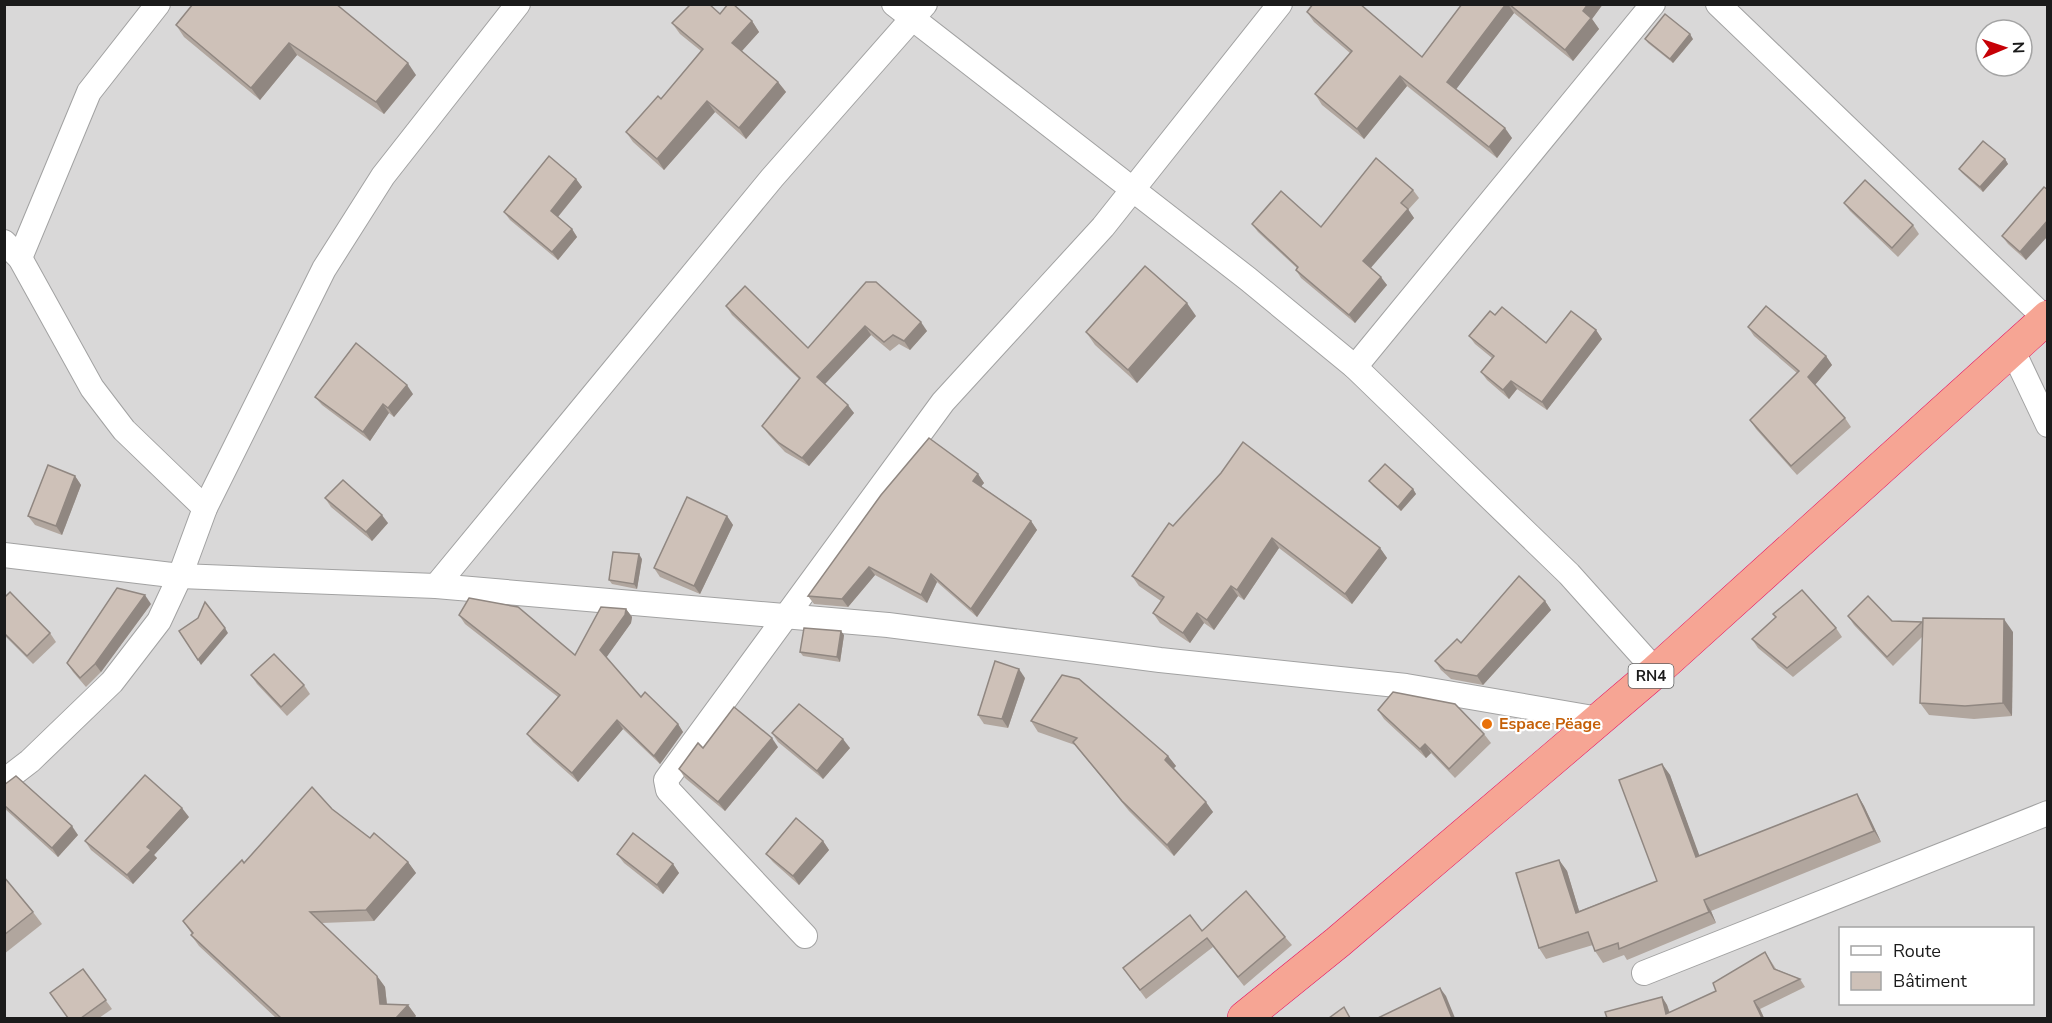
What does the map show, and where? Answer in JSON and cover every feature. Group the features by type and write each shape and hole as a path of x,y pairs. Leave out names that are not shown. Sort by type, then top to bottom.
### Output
{"highway":[{"name":"RN4","path":"1244,1018 1338,942 1656,671 2047,318"}],"street":[{"path":"158,4 89,92 12,250 92,388 124,430 205,508"},
{"path":"4,780 30,761 112,682 159,621 180,576 205,508 324,269 383,176 518,4"},
{"path":"894,4 919,12 1132,190 1355,367 1569,574 1656,671"},
{"path":"805,936 665,785 666,780 943,402 1103,226 1280,4"},
{"path":"1355,367 1653,4"},
{"path":"1718,4 2047,318"},
{"path":"436,586 772,178 919,12"},
{"path":"2012,350 2048,425"},
{"path":"4,555 180,576 436,586 888,625 1160,660 1406,686 1599,719"},
{"path":"1644,973 2048,813"}],"shaded area":[{"path":"5,5 2047,5 2047,1018 5,1018"}],"building":[{"path":"193,4 336,4 408,63 376,102 289,43 251,88 176,25"},
{"path":"691,4 709,4 720,14 728,4 733,4 752,21 732,43 778,82 739,128 707,101 657,159 626,132 658,96 661,99 703,49 672,23"},
{"path":"1313,4 1360,4 1422,57 1462,4 1506,4 1447,82 1505,128 1489,147 1400,76 1357,129 1315,94 1352,51 1307,12"},
{"path":"1509,4 1588,4 1583,11 1591,18 1565,50"},
{"path":"1665,14 1690,34 1670,59 1645,39"},
{"path":"1983,141 2005,159 1980,187 1959,169"},
{"path":"549,156 576,179 551,211 572,229 552,252 504,212"},
{"path":"1376,158 1413,190 1401,203 1408,209 1363,261 1381,277 1349,315 1296,270 1298,267 1252,224 1281,191 1321,227"},
{"path":"1865,180 1913,225 1892,248 1844,203"},
{"path":"2044,187 2048,190 2048,220 2020,252 2002,236"},
{"path":"1145,266 1187,303 1128,370 1086,332"},
{"path":"866,282 876,282 921,322 904,341 893,335 884,342 865,326 817,377 848,405 802,458 779,443 762,426 800,378 726,306 745,286 808,348"},
{"path":"1766,306 1826,356 1808,377 1845,418 1791,466 1750,420 1799,371 1748,327"},
{"path":"1502,307 1546,343 1571,311 1596,330 1542,402 1511,381 1503,390 1481,372 1494,356 1469,336 1490,311 1495,315"},
{"path":"356,343 407,385 388,408 383,404 363,432 315,397"},
{"path":"929,438 978,474 973,481 1031,521 971,609 931,574 921,595 869,567 842,599 808,596 881,495"},
{"path":"1243,442 1380,548 1345,594 1272,538 1237,590 1231,586 1207,620 1197,613 1183,633 1153,613 1164,597 1132,576 1169,523 1173,526 1221,473"},
{"path":"1385,464 1413,489 1398,507 1369,481"},
{"path":"48,465 75,476 56,526 28,516"},
{"path":"343,480 382,515 366,532 325,498"},
{"path":"687,497 727,516 694,586 654,568"},
{"path":"613,552 639,554 634,584 609,580"},
{"path":"1519,576 1545,601 1477,676 1445,670 1435,661 1457,639 1461,643"},
{"path":"117,588 145,595 95,664 80,678 67,663"},
{"path":"1802,590 1836,628 1787,668 1752,639 1776,617 1773,614"},
{"path":"10,592 50,633 27,656 4,633 4,598"},
{"path":"1868,596 1892,621 1922,622 1887,657 1848,616"},
{"path":"469,598 518,607 575,655 601,607 626,609 625,615 600,650 641,697 645,692 678,724 654,756 617,720 572,773 527,734 560,695 459,615"},
{"path":"205,602 225,628 198,660 179,631 198,618"},
{"path":"1923,618 2004,619 2003,703 1965,706 1920,703"},
{"path":"804,628 841,631 837,657 800,652"},
{"path":"274,654 304,685 281,707 251,675"},
{"path":"995,661 1019,669 1002,719 978,715"},
{"path":"1062,675 1079,679 1168,756 1165,760 1206,802 1167,845 1122,801 1073,742 1077,738 1031,721"},
{"path":"1393,692 1455,704 1484,734 1449,769 1425,744 1420,749 1378,710"},
{"path":"799,704 843,739 817,771 772,733"},
{"path":"734,707 772,738 718,802 679,769 698,743 703,748"},
{"path":"1662,764 1696,857 1857,794 1874,831 1704,900 1709,912 1619,949 1618,943 1595,951 1588,932 1539,948 1516,873 1559,860 1576,913 1657,881 1619,780"},
{"path":"145,775 182,808 147,847 151,850 127,875 85,841"},
{"path":"16,776 72,826 52,848 4,805 4,785"},
{"path":"312,787 332,809 370,838 374,833 408,862 366,910 310,912 377,976 380,1004 408,1005 396,1018 281,1018 191,935 193,933 183,921 242,860 244,863"},
{"path":"796,818 823,841 793,876 766,854"},
{"path":"633,833 673,864 657,885 617,854"},
{"path":"4,877 33,912 4,935"},
{"path":"1246,891 1285,937 1238,977 1207,938 1140,990 1123,968 1190,915 1202,931"},
{"path":"1765,952 1774,969 1800,979 1754,1001 1762,1018 1607,1018 1605,1012 1662,997 1666,1014 1716,991 1713,983"},
{"path":"83,969 106,1000 81,1018 68,1018 50,993"},
{"path":"1440,988 1452,1018 1378,1018"},
{"path":"1344,1007 1350,1018 1329,1018"}],"place":[{"name":"Espace Pëage","path":"1487,724"}]}
